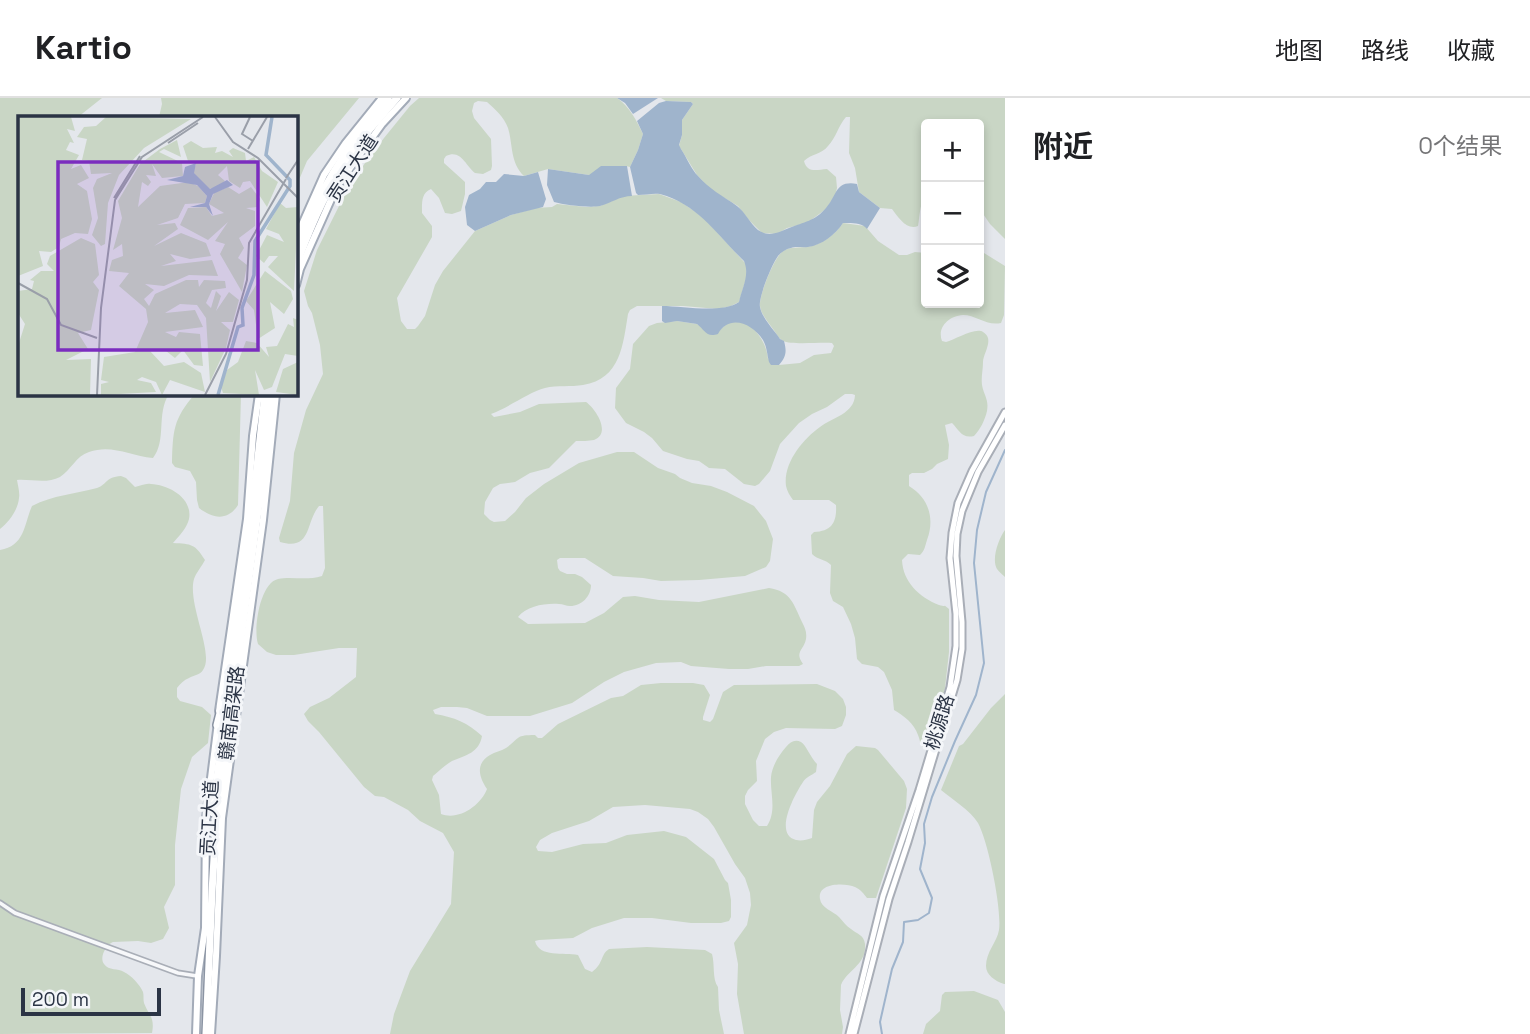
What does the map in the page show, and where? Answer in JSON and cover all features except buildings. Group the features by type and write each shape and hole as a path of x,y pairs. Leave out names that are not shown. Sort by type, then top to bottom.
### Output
{"highway":[{"path":"298,244 323,187 368,121 388,98"},
{"path":"298,260 332,184 358,144 397,98"},
{"name":"赣南高架路","path":"231,685 265,396"},
{"name":"赣南高架路","path":"204,1034 212,825 261,484 271,396"},
{"path":"217,725 231,685"},
{"path":"231,685 233,727"}],"main road":[{"name":"贡江大道","path":"298,234 324,175 352,134 382,98"},
{"name":"贡江大道","path":"298,277 337,186 382,124 406,98"},
{"name":"贡江大道","path":"204,1034 198,976 205,928 206,818 247,519 259,396"},
{"name":"贡江大道","path":"204,1034 216,956 222,818 263,520 276,396"},
{"name":"桃源路","path":"852,1034 883,896 950,687 956,646 956,614 950,558 958,503 972,471 1005,412"},
{"name":"桃源路","path":"852,1034 889,899 957,680 962,649 962,622 956,556 962,511 978,472 1005,425"}],"street":[{"path":"0,903 15,914 178,973 198,976"}],"green space":[{"path":"0,98 102,98 79,116 18,116 18,396 168,396 163,410 160,443 153,458 113,450 97,450 81,457 55,479 17,480 17,507 0,529"},
{"path":"161,98 359,98 307,161 298,182 298,116 159,116"},
{"path":"419,98 617,98 629,110 643,134 630,167 589,175 548,169 524,176 516,165 504,120 487,102 474,103 474,118 491,139 491,170 483,174 475,173 459,156 451,154 446,156 444,163 465,182 461,211 445,213 439,198 431,189 424,196 422,213 432,226 432,237 397,298 401,321 407,329 415,329 425,316 435,285 443,271 475,231 511,215 536,208 557,204 600,206 623,196 659,194 681,202 703,217 746,264 747,276 739,302 718,309 637,306 628,314 618,359 605,376 583,385 539,390 491,414 494,417 520,412 539,404 586,402 594,409 602,432 594,440 576,441 549,468 493,488 485,502 484,514 494,522 505,521 526,498 579,463 617,452 634,452 658,468 680,478 727,492 754,506 766,521 773,539 770,561 766,567 745,576 661,581 613,576 585,558 560,558 557,560 560,571 582,577 591,585 588,596 574,606 537,606 518,617 528,624 585,623 604,613 623,597 699,602 769,588 782,592 791,600 806,634 799,654 803,664 799,666 729,669 691,666 681,662 656,663 624,672 572,703 530,716 487,716 457,707 433,710 435,714 466,724 482,736 475,750 449,763 433,776 441,814 448,816 462,813 480,801 487,789 480,775 480,767 490,755 506,748 521,736 535,735 542,738 558,724 611,698 623,696 641,685 704,685 710,695 703,720 710,722 723,692 734,685 817,684 835,691 846,707 842,726 835,729 786,728 765,739 756,761 757,781 748,790 745,804 759,826 767,826 772,808 773,769 783,750 795,741 803,744 817,764 816,772 803,782 788,813 786,830 789,836 796,840 812,838 817,802 830,786 847,754 856,746 878,750 904,781 907,789 906,808 876,898 867,898 857,888 845,885 833,885 820,893 823,905 862,937 865,944 863,957 841,985 842,1034 744,1034 737,994 738,964 734,943 747,925 751,905 745,878 708,819 690,809 645,805 613,807 589,821 552,833 540,840 536,847 538,851 552,852 583,844 606,843 627,835 664,831 686,837 714,859 728,883 731,900 729,921 691,923 624,918 592,928 573,938 535,941 541,950 547,952 578,955 585,969 592,972 609,949 647,947 705,950 712,954 724,1034 390,1034 394,1014 410,971 451,904 454,852 443,833 420,821 408,810 384,797 375,796 364,787 304,714 310,707 329,698 356,677 357,648 276,655 267,652 258,644 256,628 262,597 272,582 283,578 322,576 325,568 323,506 319,506 306,534 298,543 280,542 279,538 290,501 294,453 306,410 323,374 320,345 304,291 317,250 346,192 384,138"},
{"path":"661,98 1005,98 1005,239 984,215 984,119 921,119 921,207 918,226 910,227 892,209 880,208 859,192 849,153 850,117 846,117 826,149 804,161 810,169 827,169 836,177 835,196 826,209 807,223 787,228 777,234 762,233 738,206 711,190 697,175 679,146 682,120 693,104"},
{"path":"843,223 865,226 878,241 899,255 921,253 921,308 984,308 984,253 1005,266 1004,315 1001,323 963,315 948,320 941,332 942,341 946,342 975,331 983,332 988,338 983,358 982,382 987,400 984,421 976,434 970,437 961,433 952,423 945,425 949,445 948,459 924,473 909,475 909,486 926,503 930,524 920,555 908,554 902,560 905,575 919,593 949,609 949,652 945,688 930,748 926,750 911,723 894,710 892,690 884,672 878,667 862,664 857,659 851,624 843,607 833,601 830,593 831,565 812,554 811,535 829,528 836,516 836,505 829,500 793,500 786,486 791,460 801,445 820,427 847,411 855,395 845,394 799,423 780,444 770,471 755,486 744,484 725,469 709,468 699,461 663,451 652,438 626,423 615,408 616,388 630,369 633,344 649,326 657,323 677,321 719,331 728,323 743,322 756,331 768,359 779,365 800,363 814,355 831,353 834,346 832,343 792,343 782,340 763,315 760,301 771,269 782,252 818,244 832,235"},
{"path":"193,396 241,396 238,505 230,514 220,517 199,508 196,482 190,471 175,467 172,463 176,426 182,411"},
{"path":"121,476 135,487 158,485 172,490 183,499 187,505 189,519 185,529 173,543 192,546 205,560 194,579 193,589 206,663 202,672 185,680 177,688 177,697 180,701 202,707 211,715 208,743 192,757 181,789 175,845 175,885 164,907 169,928 163,939 151,943 113,942 106,948 102,958 106,966 127,973 140,986 152,1020 152,1033 0,1034 0,550 8,548 19,539 32,506 56,497 97,488 112,478"},
{"path":"1005,530 1005,577 995,565 995,554"},
{"path":"1005,694 1004,984 992,977 986,969 986,961 998,934 999,920 986,844 978,823 971,814 941,790 959,746"},
{"path":"974,991 998,1000 1005,1012 1005,1034 923,1034 926,1024 940,1011 942,995 945,992"}],"water":[{"path":"617,98 658,98 633,114 625,103"},
{"path":"666,101 693,104 682,120 679,145 681,149 702,181 740,208 762,232 778,232 813,218 826,208 844,184 857,184 859,192 880,208 867,229 859,224 843,223 823,242 808,247 789,248 778,256 766,281 760,307 766,320 784,341 785,354 779,365 771,365 763,340 747,325 728,324 718,334 711,335 697,324 662,321 662,306 713,309 739,302 746,271 744,261 686,205 660,194 636,193 630,167 643,134 637,121 659,103"},
{"path":"601,166 627,166 632,196 596,207 554,202 547,185 548,169 589,175"},
{"path":"538,172 546,199 543,207 511,215 475,231 467,225 465,207 469,195 486,182 496,182 504,174 524,176"}],"waterway":[{"path":"882,1034 880,1022 892,969 903,942 904,922 918,920 929,913 932,898 920,869 925,843 924,824 932,797 976,695 984,663 974,563 977,530 986,492 1005,450"}]}
